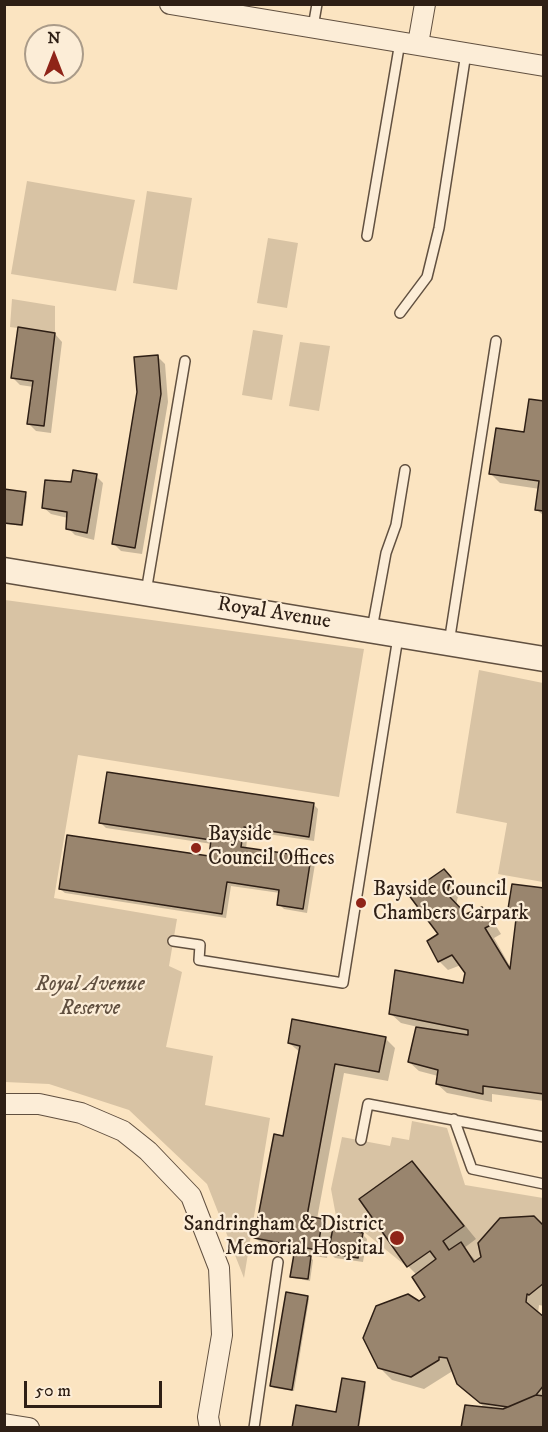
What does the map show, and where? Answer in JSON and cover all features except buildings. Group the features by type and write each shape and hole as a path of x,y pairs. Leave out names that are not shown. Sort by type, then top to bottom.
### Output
{"street":[{"path":"170,4 543,66"},
{"path":"409,43 425,4"},
{"name":"Royal Avenue","path":"4,570 543,659"},
{"path":"4,1104 39,1104 81,1113 123,1131 148,1151 191,1196 219,1268 222,1335 208,1418 210,1428"},
{"path":"4,1424 28,1428"}],"lane":[{"path":"314,27 317,4"},
{"path":"367,236 409,43"},
{"path":"400,313 427,277 439,228 466,53"},
{"path":"449,643 496,341"},
{"path":"146,594 185,361"},
{"path":"371,630 386,553 396,525 405,470"},
{"path":"173,941 200,945 199,960 344,982 398,634"},
{"path":"362,1140 368,1104 543,1137"},
{"path":"454,1119 472,1169 543,1184"},
{"path":"254,1428 278,1262"}],"green space":[{"path":"27,181 135,200 116,291 11,274"},
{"path":"147,191 192,198 177,290 133,283"},
{"path":"268,238 298,243 287,308 257,303"},
{"path":"12,299 55,306 55,333 10,327"},
{"path":"253,330 283,335 272,400 242,395"},
{"path":"300,342 330,346 319,411 289,406"},
{"name":"Royal Avenue Reserve","path":"5,600 364,649 339,797 78,755 54,898 177,919 169,966 182,972 166,1047 213,1056 205,1105 270,1118 244,1278 207,1184 129,1110 49,1084 5,1082"},
{"path":"479,670 543,683 543,882 498,874 507,823 456,813"},
{"path":"412,1121 447,1128 465,1185 543,1198 543,1226 534,1216 500,1218 478,1243 481,1257 474,1262 461,1242 449,1250 443,1241 464,1226 412,1161 359,1199 407,1267 347,1218 336,1216 331,1189 342,1137 390,1146 392,1137 409,1140"}],"place":[{"name":"Bayside Council Offices","path":"196,848"},
{"name":"Bayside Council Chambers Carpark","path":"361,903"},
{"name":"Sandringham & District Memorial Hospital","path":"397,1238"}]}
